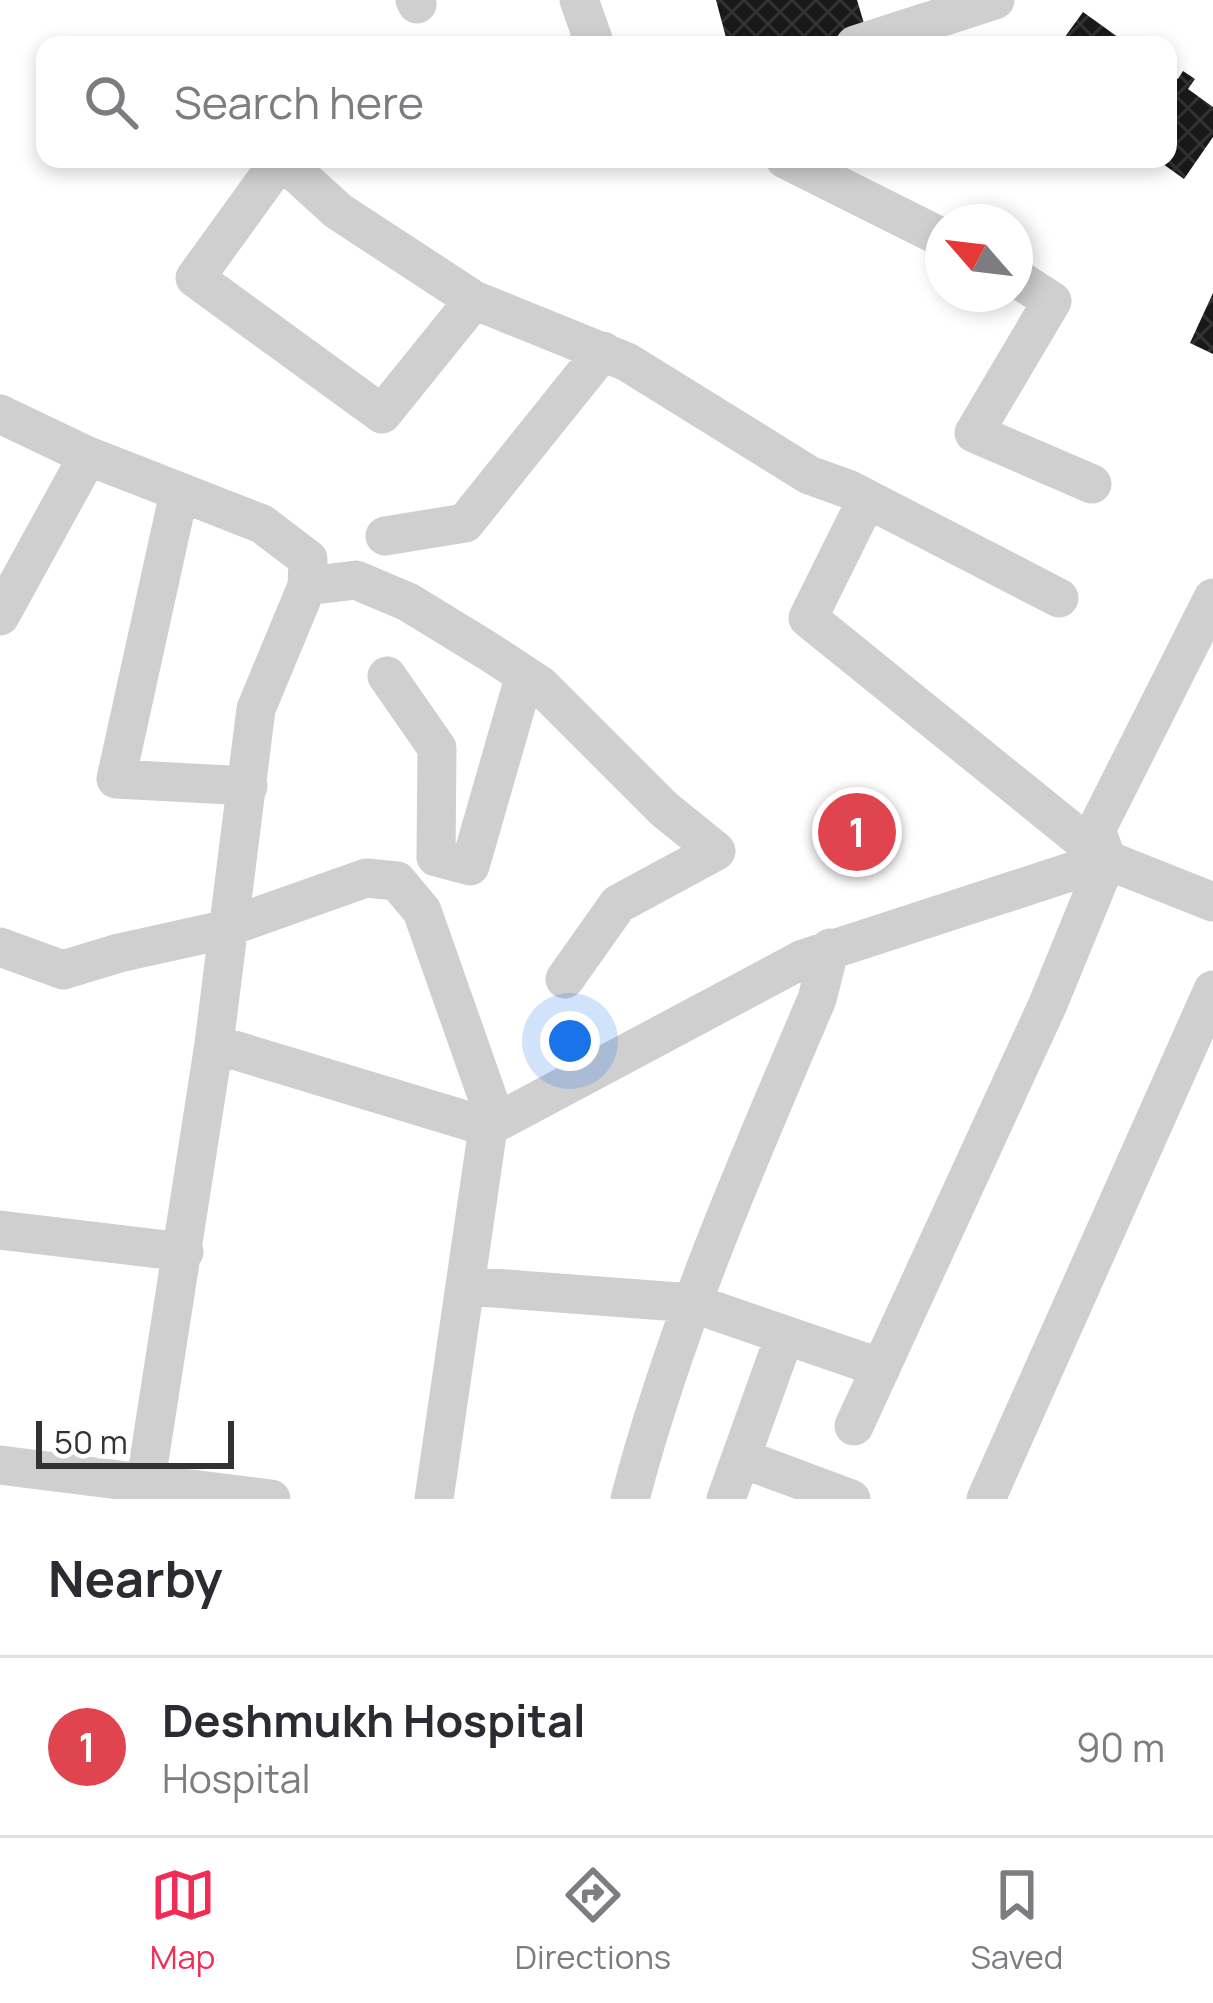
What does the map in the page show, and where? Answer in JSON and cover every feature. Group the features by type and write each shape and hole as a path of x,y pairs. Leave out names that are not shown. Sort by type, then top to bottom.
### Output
{"street":[{"path":"579,0 590,36"},
{"path":"883,36 995,0"},
{"path":"274,168 195,278 382,414 474,300"},
{"path":"291,168 338,211 474,300 603,351 809,476 867,499 1059,598"},
{"path":"803,168 925,229"},
{"path":"1033,289 1052,302 974,433 1092,484"},
{"path":"386,536 465,523 603,351"},
{"path":"0,414 88,456 262,524 308,559 307,586 256,709 214,1044 144,1491"},
{"path":"0,616 88,456"},
{"path":"179,493 116,778 248,786"},
{"path":"867,499 808,618 1107,860 1213,902"},
{"path":"307,586 356,580 408,602 525,675 664,808 716,851 618,904 565,979"},
{"path":"854,1426 1048,1004 1107,860 1096,830 1213,598"},
{"path":"387,676 437,748 436,857 470,866 525,675"},
{"path":"214,1044 488,1127 658,1033 830,948 1107,860"},
{"path":"0,947 63,970 230,927 366,878 398,881 422,911 490,1107 434,1499"},
{"path":"630,1499 692,1303 817,999 830,948"},
{"path":"986,1499 1213,990"},
{"path":"0,1230 184,1252"},
{"path":"466,1286 692,1303 880,1368"},
{"path":"726,1499 785,1336"},
{"path":"741,1458 851,1499"},
{"path":"0,1465 144,1491 271,1499"}],"building":[{"path":"716,0 857,0 868,36 726,36"},
{"path":"1083,12 1116,36 1066,36"},
{"path":"1183,71 1195,79 1188,89 1213,107 1213,137 1184,179 1169,168 1177,168 1178,79"},
{"path":"1213,293 1213,354 1190,343"},
{"path":"841,801 871,826 882,815 900,830 867,870 814,832"}],"place":[{"name":"Deshmukh Hospital","path":"857,832"}]}
